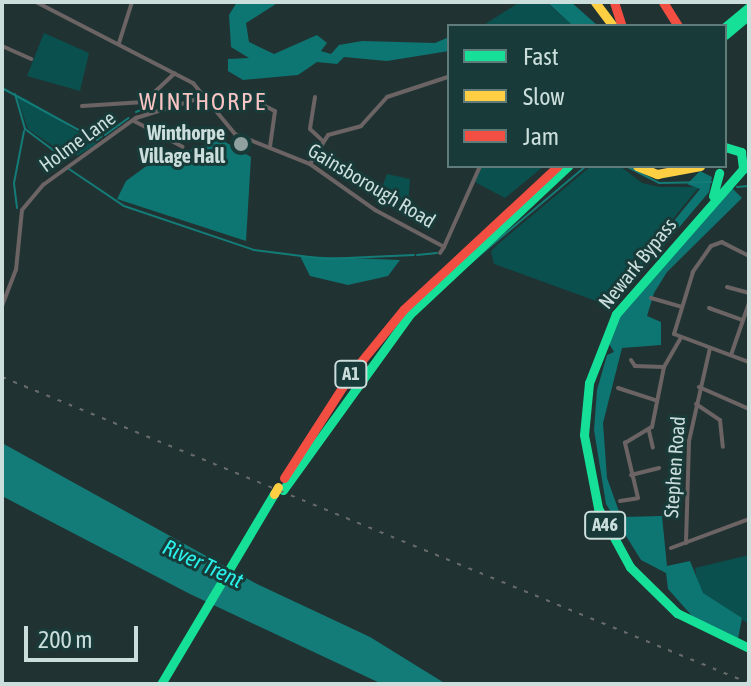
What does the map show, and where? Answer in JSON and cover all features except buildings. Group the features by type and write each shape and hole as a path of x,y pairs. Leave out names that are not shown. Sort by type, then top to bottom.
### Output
{"highway":[{"path":"595,2 612,24"},
{"path":"603,2 612,24"},
{"path":"614,2 621,24"},
{"path":"663,2 679,24"},
{"path":"726,24 749,7"},
{"path":"727,33 749,15"},
{"path":"716,169 740,173 744,159 730,147"},
{"name":"A1","path":"161,684 278,492 357,380 446,271 556,168"},
{"name":"A1","path":"446,271 566,168"},
{"path":"642,168 657,174 688,168"},
{"name":"Newark Bypass","path":"705,209 718,189 716,169"},
{"name":"Newark Bypass","path":"740,173 705,209 608,330 584,415 588,474 603,522 630,567 662,602 711,634 749,648"},
{"name":"A1","path":"168,684 194,633"}],"street":[{"name":"Gainsborough Road","path":"36,2 175,73 207,96 228,129 310,164 375,210 444,247 440,253"},
{"path":"119,43 132,2"},
{"path":"2,46 31,59"},
{"path":"82,106 144,102 175,73"},
{"path":"310,164 322,140 361,126 394,93 447,77"},
{"name":"Holme Lane","path":"2,306 16,270 27,203 61,170 133,120 207,96"},
{"path":"315,97 310,129 322,140"},
{"path":"265,106 275,111 270,148"},
{"path":"133,120 141,130 183,147"},
{"path":"444,247 479,168"},
{"path":"749,256 722,242 711,246 682,307 674,334 749,362"},
{"path":"727,287 749,293"},
{"path":"651,298 662,304 682,307"},
{"path":"731,355 749,303"},
{"path":"709,308 742,320"},
{"path":"653,448 649,431 664,367 681,337"},
{"name":"Stephen Road","path":"686,543 695,403 710,348"},
{"path":"631,360 635,366 664,367"},
{"path":"699,387 749,409"},
{"path":"618,388 656,400"},
{"path":"695,403 720,420 723,447"},
{"path":"620,501 638,498 625,443 649,431"},
{"path":"631,475 659,468"},
{"path":"671,548 749,519"}],"shaded area":[{"path":"237,2 279,2 246,23 249,42 274,54 317,35 327,43 321,51 331,54 339,45 362,41 435,43 447,38 447,51 387,61 344,57 337,64 317,62 298,75 243,80 228,71 228,59 249,58 231,47 229,15"},
{"path":"520,2 546,2 571,24 485,24"},
{"path":"547,2 571,2 596,24 571,24"},
{"path":"44,33 89,53 80,91 27,76"},
{"path":"16,95 97,144 77,156 74,151 66,155 28,129"},
{"path":"220,139 251,157 246,241 117,199 126,181 145,167"},
{"path":"481,168 542,168 505,198 475,182"},
{"path":"589,168 623,168 642,183 660,187 699,187 617,287 596,301 494,264 491,251"},
{"path":"700,171 712,177 709,192 616,302 598,305 616,292 700,189 687,184"},
{"path":"387,174 410,179 408,206 376,203"},
{"path":"732,188 742,198 667,272 654,293 647,316 661,322 661,345 622,348 603,423 607,478 621,517 662,516 667,566 690,561 703,593 742,618 738,639 693,617 668,589 666,573 641,560 606,504 594,430 597,390 607,355 614,352 607,340 619,316"},
{"path":"300,256 400,260 388,276 348,285 310,276"},
{"path":"749,555 749,624 699,591 695,568"}],"water":[{"name":"River Trent","path":"2,443 257,584 370,637 446,684 382,684 190,594 2,496"}],"waterway":[{"path":"2,88 97,140 102,136"},
{"path":"15,94 25,129 65,159"},
{"path":"150,105 158,102"},
{"path":"136,112 143,109"},
{"path":"105,135 128,118"},
{"path":"17,208 14,183 24,131"},
{"path":"468,265 584,168"},
{"path":"630,168 659,183 711,182"},
{"path":"69,169 124,206 254,250 325,259 414,255"},
{"path":"737,187 749,186"},
{"path":"417,255 437,253"}],"railway":[{"path":"2,377 749,683"}],"traffic: fast":[{"path":"727,25 749,7"},
{"path":"727,33 749,15"},
{"path":"727,148 741,152 743,169 616,314 589,383 584,435 598,508 630,567 677,613 749,648"},
{"path":"283,490 409,315 566,168"},
{"path":"713,196 719,173"},
{"path":"161,684 274,494"}],"traffic: slow":[{"path":"595,2 612,24"},
{"path":"642,168 657,174 689,168"},
{"path":"274,494 278,487"}],"traffic: jam":[{"path":"614,2 621,24"},
{"path":"663,2 677,24"},
{"path":"284,478 350,375 404,309 556,168"}],"place":[{"name":"Winthorpe Village Hall","path":"241,144"}],"district":[{"name":"WINTHORPE","path":"203,102"}]}
